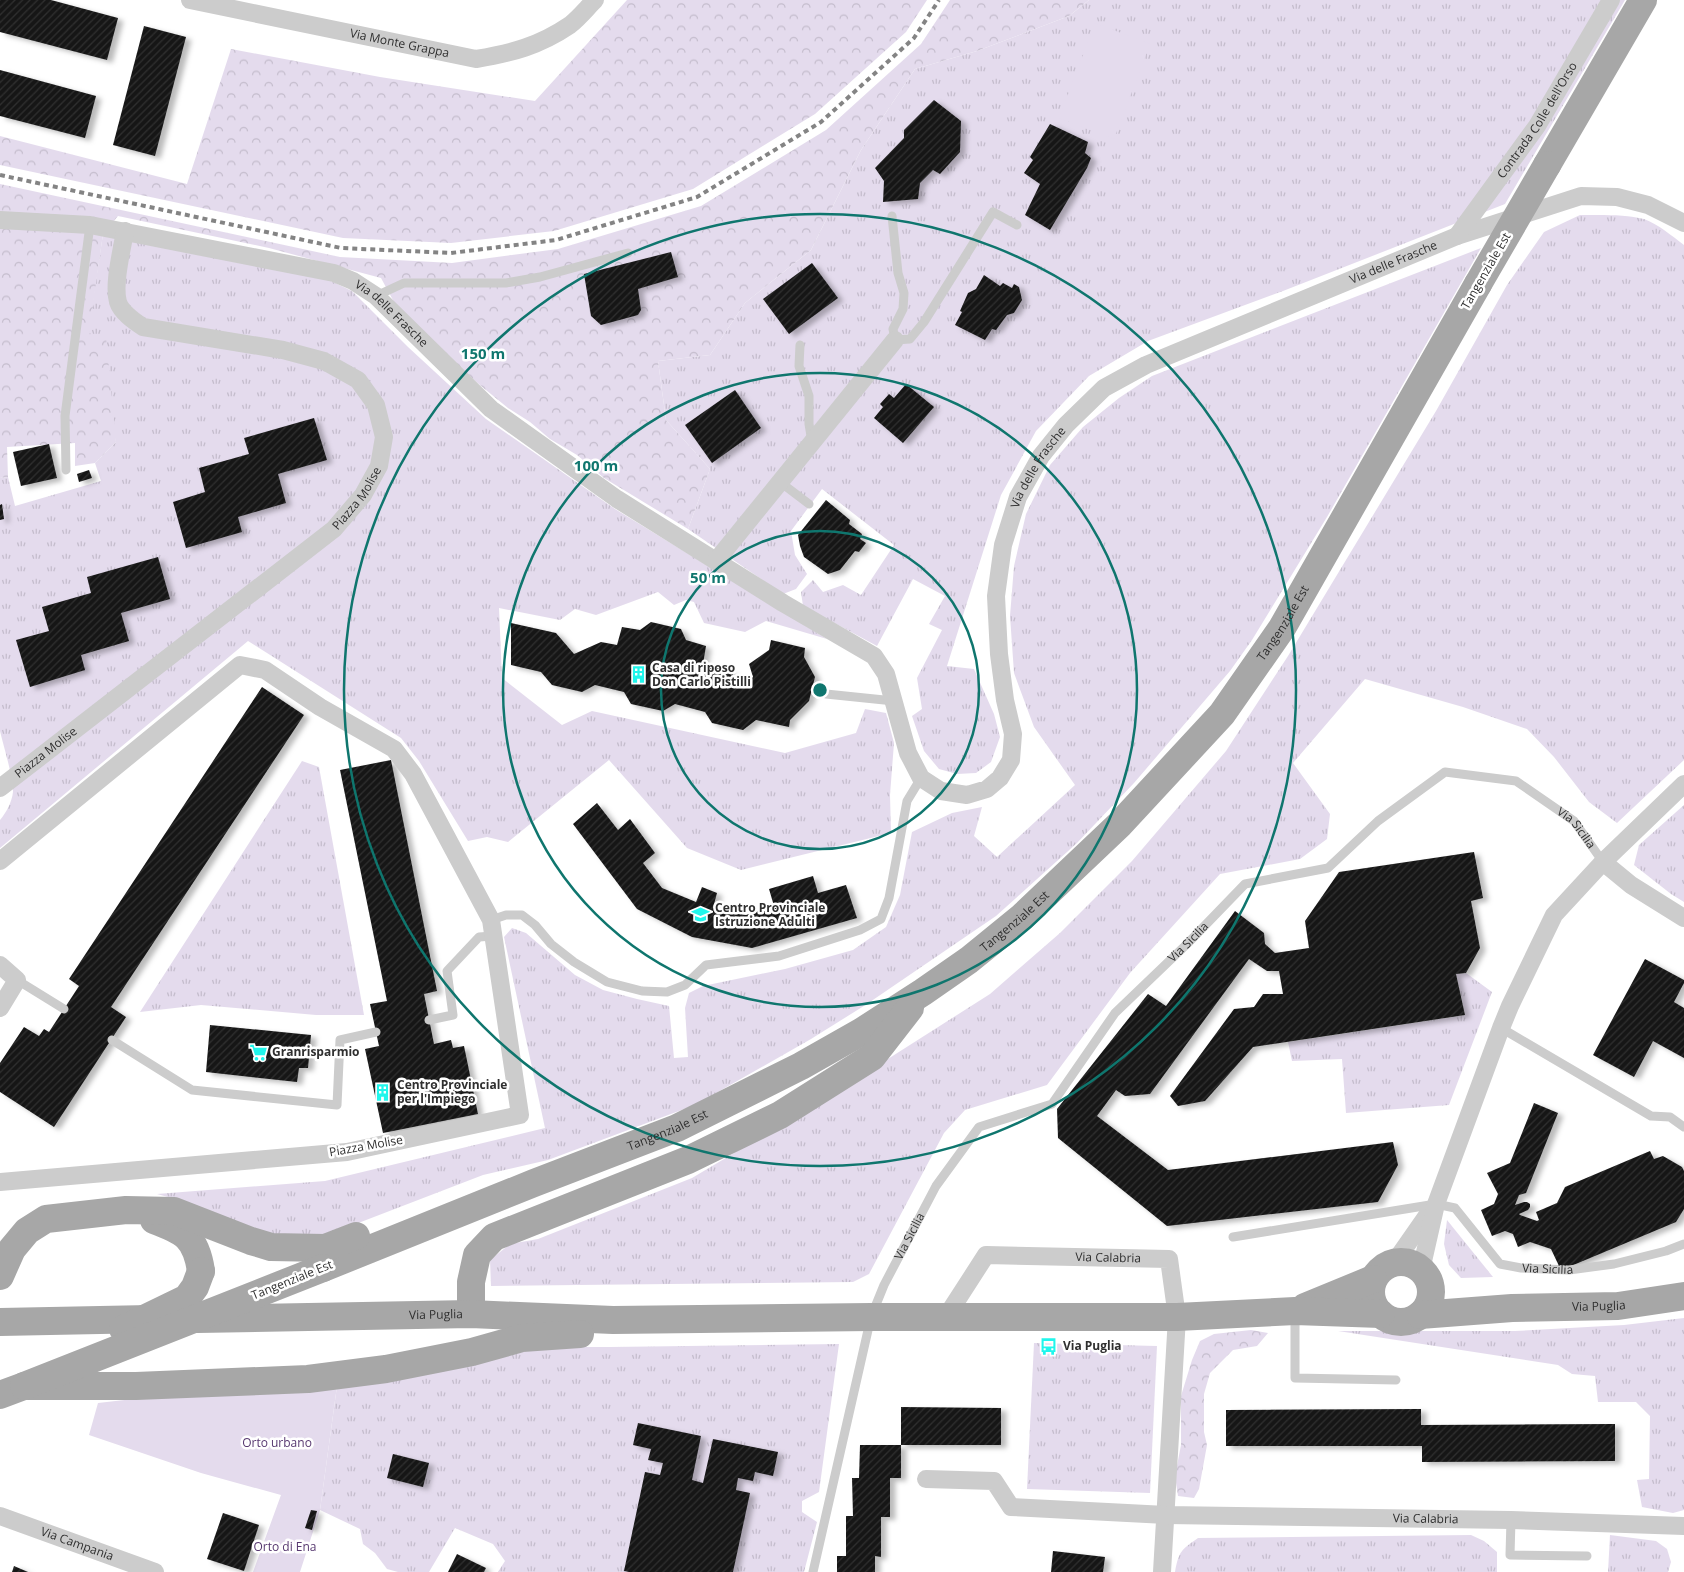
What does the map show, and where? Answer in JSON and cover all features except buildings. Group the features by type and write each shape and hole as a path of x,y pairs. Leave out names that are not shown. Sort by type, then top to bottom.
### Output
{"main road":[{"name":"Tangenziale Est","path":"12,1390 323,1268 534,1182 677,1128 801,1066 861,1032 969,960 1023,916 1120,824 1222,714 1282,628 1478,284 1643,0"},
{"path":"471,1314 471,1282 477,1255 494,1237 688,1160 780,1116 872,1057 923,992"},
{"path":"0,1276 12,1249 27,1231 46,1219 126,1210 174,1210 251,1241 272,1247 325,1248 441,1205 534,1182"},
{"path":"12,1390 89,1346 187,1298 195,1287 201,1271 196,1248 186,1235 173,1227 126,1210"},
{"path":"1394,1262 1409,1263 1426,1278 1428,1302 1420,1315 1407,1321 1393,1321 1381,1314 1373,1304 1371,1292 1373,1280 1382,1268 1394,1262"},
{"name":"Via Puglia","path":"1426,1278 1512,1308"},
{"name":"Via Puglia","path":"1295,1311 1373,1280"},
{"name":"Via Puglia","path":"1420,1315 1512,1308 1618,1306 1684,1296"},
{"name":"Via Puglia","path":"0,1322 471,1314 612,1320 871,1317 1177,1317 1295,1311 1381,1314"},
{"path":"12,1390 308,1379 386,1369 472,1352 522,1338 582,1334 612,1320"}],"street":[{"name":"Via Monte Grappa","path":"190,0 476,59 509,54 540,43 571,24 595,0"},
{"name":"Contrada Colle dell'Orso","path":"1457,236 1537,126 1611,0"},
{"name":"Via delle Frasche","path":"0,220 90,225 125,231 334,273 353,281 376,296 491,409 617,499 783,603 874,656 886,674 908,752 921,778 941,791 967,795 987,789 1000,778 1011,760 1013,734 1005,700 999,654 996,596 1003,544 1018,497 1041,456 1066,425 1104,388 1146,364 1457,236 1581,196 1617,197 1648,205 1684,223"},
{"name":"Piazza Molise","path":"0,788 334,529 363,495 379,466 384,437 376,405 358,380 324,361 283,350 143,327 129,317 118,302 117,280 125,231"},
{"path":"716,561 895,340"},
{"name":"Piazza Molise","path":"0,861 240,666 265,670 320,706 394,749 413,774 492,928 520,1115 346,1152 0,1182"},
{"name":"Via Sicilia","path":"1426,1278 1436,1204 1501,1028 1554,915 1603,862 1684,784"},
{"name":"Via Sicilia","path":"1603,862 1631,885 1684,918"},
{"path":"0,964 17,980 0,1008"},
{"name":"Via Sicilia","path":"1394,1262 1436,1204"},
{"name":"Via Calabria","path":"946,1317 986,1255 1169,1259 1177,1317 1162,1572"},
{"name":"Via Calabria","path":"926,1479 994,1481 1011,1508 1166,1515 1511,1520 1684,1526"},
{"name":"Via Campania","path":"0,1516 154,1572"}],"lane":[{"path":"892,216 898,273 904,293 903,309 893,329 895,340 910,339 924,322 993,212 1018,225"},
{"path":"66,470 65,416 90,225"},
{"path":"376,296 404,283 506,283 540,277 628,254"},
{"path":"800,345 799,366 809,396 809,424 812,442"},
{"path":"780,482 809,504"},
{"path":"826,694 894,701"},
{"name":"Via Sicilia","path":"871,1317 884,1285 936,1186 979,1127 1052,1104 1115,1013 1188,943 1245,884 1328,868 1378,821 1445,772 1516,781 1574,821 1603,862"},
{"path":"429,1020 453,1015 447,971 479,937 506,915 522,915 535,925 551,944 574,962 607,982 642,991 667,992 685,985 706,965 779,956 860,930 881,919 889,898 907,801 921,778"},
{"path":"17,980 64,1009"},
{"path":"1501,1028 1651,1116 1670,1117 1684,1127"},
{"path":"112,1040 192,1090 337,1105 340,1040 376,1032"},
{"path":"1233,1237 1436,1204"},
{"name":"Via Sicilia","path":"1436,1204 1455,1208 1500,1264 1521,1268 1569,1270 1614,1264 1666,1251 1684,1244"},
{"path":"1295,1311 1295,1378 1396,1380"},
{"path":"813,1572 871,1317"},
{"path":"1511,1520 1510,1555 1587,1556"}],"green space":[{"path":"627,0 927,0 906,32 815,114 693,189 554,231 451,243 343,238 0,165 0,136 187,184 231,49 380,77 535,101"},
{"path":"950,0 1089,0 1069,16 977,51 915,69 861,150 811,250 745,303 710,355 658,361 666,420 710,469 688,529 604,478 577,455 550,439 481,386 401,315 381,278 269,248 118,216 103,234 89,333 106,337 116,442 95,463 75,466 75,443 7,447 8,477 0,478 0,184 340,257 452,263 558,249 701,206 826,130 921,44"},
{"path":"1089,0 1625,0 1505,204 1283,291 1148,341 1089,376 1036,431 1001,495 947,666 974,669 994,714 1000,737 991,762 976,773 957,774 939,769 924,751 912,716 922,709 917,678 942,630 929,624 945,596 913,579 877,646 803,606 801,592 813,580 823,592 843,585 861,595 894,545 822,489 791,531 795,555 807,574 796,589 783,594 688,529 710,469 666,420 658,361 710,355 745,303 811,250 861,150 915,69 977,51 1069,16"},
{"path":"1095,23 1150,44 1114,139 1059,118"},
{"path":"1580,215 1637,217 1644,219 1660,227 1684,245 1684,760 1617,823 1589,802 1554,757 1527,729 1463,707 1365,679 1293,763 1330,814 1327,839 1300,859 1220,874 1130,973 1047,1085 965,1110 944,1133 869,1274 853,1282 491,1286 490,1260 510,1244 538,1239 692,1178 825,1099 990,994 1060,933 1132,861 1226,751 1288,656 1436,411 1507,285 1544,232"},
{"path":"103,234 329,280 352,291 408,347 486,419 615,509 827,639 766,621 745,632 704,623 694,602 686,600 674,605 658,592 596,615 575,609 560,620 499,608 502,678 562,725 592,711 785,753 856,733 865,709 886,713 894,743 890,795 891,833 741,870 687,848 609,760 508,842 487,837 468,841 419,761 401,738 248,641 0,848 0,820 11,800 13,785 0,731 0,478 8,477 15,506 101,481 95,463 116,442 88,333"},
{"path":"1481,248 1327,517 1252,640 1230,671 1134,783 1077,843 996,916 867,1004 811,1039 695,1105 548,1160 483,1175 335,1232 310,1238 282,1239 186,1202 157,1194 325,1181 545,1128 504,937 512,928 526,933 575,975 603,990 669,1006 674,1058 688,1057 685,1008 689,993 703,986 785,969 853,950 886,927 900,895 912,832 952,813 982,807 974,836 997,857 1075,785 1034,727 1014,673 1010,616 1014,566 1026,514 1050,465 1083,427 1119,398 1152,376"},
{"path":"302,761 319,767 364,1015 316,1015 201,1005 140,1012"},
{"path":"1684,805 1684,902 1634,865 1639,845"},
{"path":"1466,973 1492,992 1449,1105 1346,1113 1342,1059 1292,1061 1288,1042 1465,1015 1456,974"},
{"path":"1447,1220 1493,1277 1461,1278 1449,1265 1444,1244"},
{"path":"1684,1318 1684,1510 1673,1513 1642,1507 1637,1480 1649,1479 1650,1416 1636,1402 1598,1402 1595,1376 1572,1374 1558,1365 1338,1331 1515,1331 1624,1325"},
{"path":"1251,1330 1268,1333 1257,1346 1233,1350 1210,1373 1204,1394 1204,1432 1207,1445 1199,1489 1194,1498 1178,1496 1175,1476 1181,1445 1181,1396 1200,1341 1214,1334"},
{"path":"1034,1343 1157,1346 1150,1493 1027,1489"},
{"path":"839,1344 819,1492 802,1501 802,1512 817,1522 804,1572 498,1572 505,1561 493,1544 455,1528 429,1572 398,1572 387,1569 375,1553 363,1544 360,1529 320,1510 337,1386 534,1347"},
{"name":"Orto urbano","path":"337,1386 320,1510 300,1572 253,1572 281,1495 201,1473 89,1435 98,1403 151,1397"},
{"path":"1471,1535 1484,1541 1497,1552 1497,1572 1175,1572 1182,1552 1198,1538"},
{"path":"1610,1535 1656,1541 1667,1549 1671,1562 1668,1572 1608,1572"}],"railway":[{"path":"0,175 341,248 451,253 556,240 697,197 821,122 914,38 939,0"}],"place":[{"name":"Casa di riposo Don Carlo Pistilli","path":"638,675"},
{"name":"Centro Provinciale Istruzione Adulti","path":"701,915"},
{"name":"Granrisparmio","path":"258,1052"},
{"name":"Centro Provinciale per l'Impiego","path":"383,1092"},
{"name":"Via Puglia","path":"1049,1346"}],"park label":[{"name":"Orto di Ena","path":"285,1547"}]}
